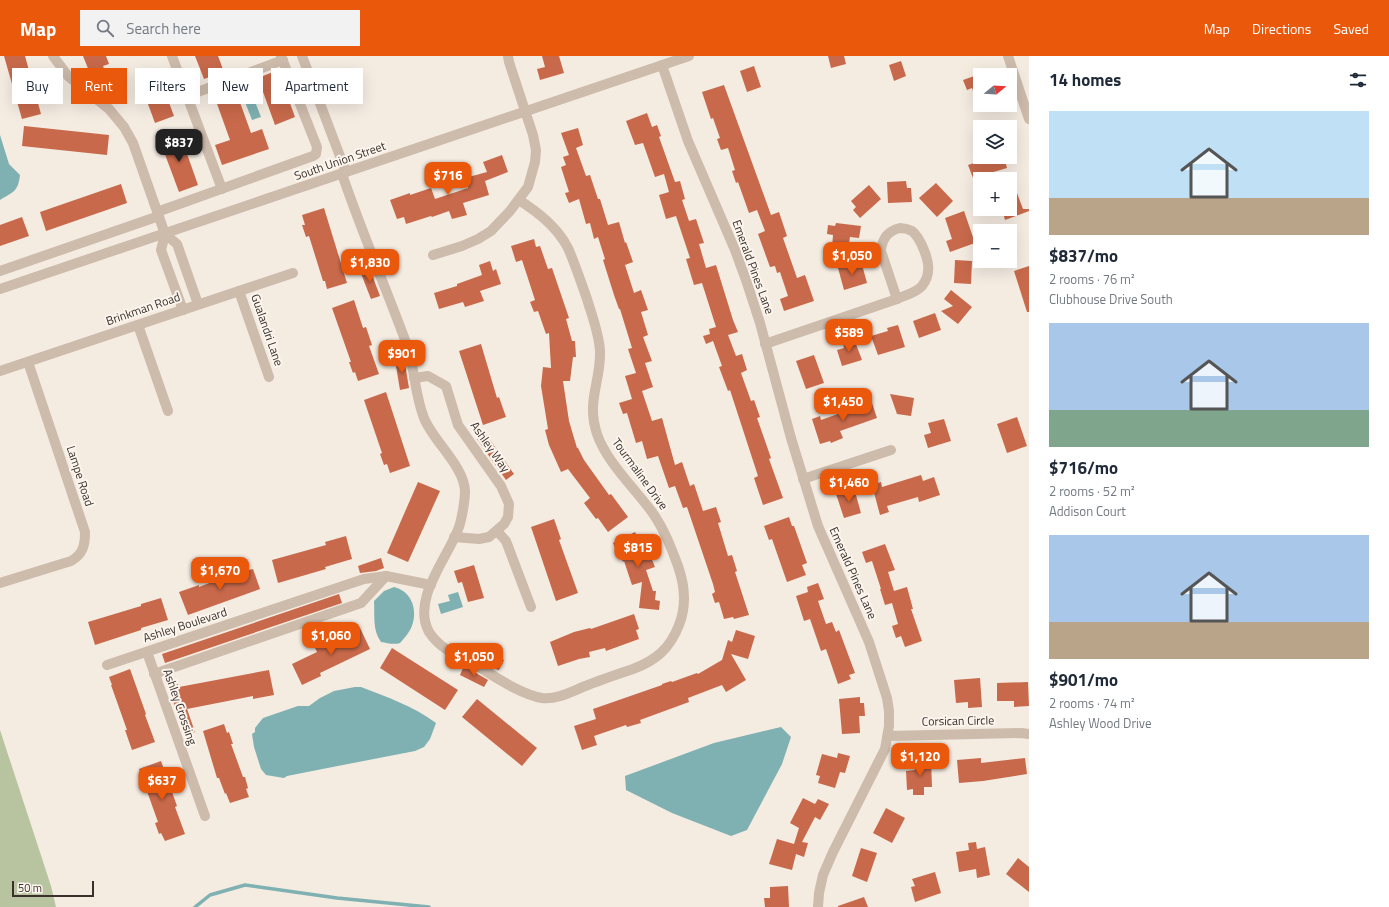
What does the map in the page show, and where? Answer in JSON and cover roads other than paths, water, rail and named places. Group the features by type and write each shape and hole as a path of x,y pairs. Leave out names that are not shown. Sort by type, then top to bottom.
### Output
{"street":[{"path":"53,56 68,76 108,109 124,127 133,143 165,234 162,250 182,310"},
{"path":"172,56 176,68"},
{"path":"302,56 344,173 356,213 409,352 424,420 453,462 465,490 460,525 431,585"},
{"path":"433,256 467,243 491,231 519,200 528,187 535,162 536,150 533,135 508,56"},
{"name":"South Union Street","path":"0,289 689,56"},
{"path":"1008,56 1029,119"},
{"path":"200,91 282,58"},
{"name":"South Union Street","path":"0,270 158,214 313,156 317,151 317,148 282,58"},
{"name":"Emerald Pines Lane","path":"662,65 688,141 735,250 746,280 766,344 791,438 818,526 857,611 869,642 881,677 889,711 888,736 880,759 823,874 818,907"},
{"path":"190,104 222,190"},
{"name":"Tourmaline Drive","path":"431,585 424,601 424,619 431,635 446,650 523,692 543,698 552,698 567,694 641,666 655,658 668,646 676,632 683,614 685,602 682,577 669,542 662,527 604,448 598,437 593,421 592,403 600,362 600,348 597,330 574,260 562,237 553,226 537,212 519,200"},
{"path":"766,344 897,299 914,292 921,287 926,280 928,271 926,256 920,240 912,231 905,228 894,229 889,232 882,244 881,251 897,299"},
{"path":"165,234 177,244 198,304"},
{"name":"Brinkman Road","path":"0,371 294,273"},
{"name":"Gualandri Lane","path":"239,291 269,378"},
{"path":"138,325 168,411"},
{"name":"Lampe Road","path":"0,584 71,561 78,557 83,550 85,541 85,532 28,362"},
{"name":"Ashley Way","path":"414,378 428,376 446,386 458,425 501,486 509,504 508,517 497,531"},
{"path":"803,479 891,450"},
{"path":"454,537 479,539 489,537 497,531 506,541 531,607"},
{"path":"154,674 361,603 386,576"},
{"name":"Ashley Boulevard","path":"107,665 364,579 386,576 431,585"},
{"name":"Ashley Crossing","path":"147,652 204,816"},
{"name":"Corsican Circle","path":"888,736 1029,734"}],"water":[{"path":"246,104 256,104 261,117 252,120"},
{"path":"0,135 9,164 20,175 18,185 14,191 0,200"},
{"path":"394,587 401,590 411,600 414,607 414,615 410,630 406,636 400,643 390,644 381,642 376,632 374,601 384,591"},
{"path":"458,592 463,607 441,614 438,604 450,601 448,595"},
{"path":"361,687 400,702 436,723 430,739 424,747 415,751 287,776 284,778 266,775 261,769 254,747 252,734 255,732 255,728 263,718 298,706 309,706 320,698 334,691"},
{"path":"781,727 791,737 782,764 747,830 731,836 672,813 626,790 625,776 714,743"}],"waterway":[{"path":"195,907 210,895 245,885 337,898 429,907"}]}
